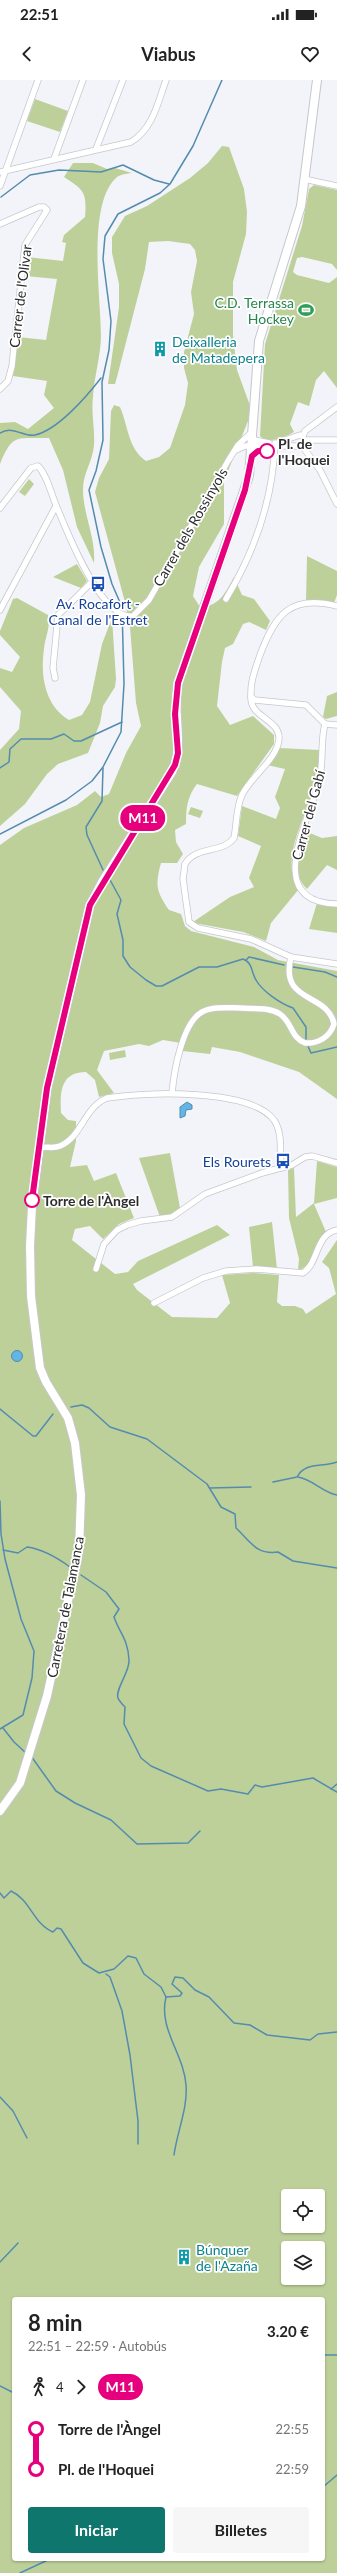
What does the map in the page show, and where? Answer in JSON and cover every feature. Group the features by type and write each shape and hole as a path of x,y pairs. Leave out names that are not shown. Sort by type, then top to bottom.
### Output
{"street":[{"path":"0,186 2,171 38,80"},
{"path":"54,159 83,80"},
{"path":"96,149 123,80"},
{"path":"2,171 96,149 126,144 141,136 151,122 166,80"},
{"name":"Carretera de Talamanca","path":"0,1811 20,1782 47,1696 80,1542 80,1495 75,1443 68,1418 42,1375 34,1327 30,1284 31,1220 47,1088 90,905 102,882 175,765 178,753 175,714 178,683 245,490 252,456 259,341 298,215 317,80"},
{"path":"304,179 337,186"},
{"name":"Carrer de l'Olivar","path":"0,224 38,206 44,207 47,210 25,245 12,366 8,381 0,389"},
{"path":"300,445 305,438 305,431 337,407"},
{"name":"Carrer dels Rossinyols","path":"0,508 31,468 36,465 44,474 56,506 92,582 122,615 129,617 138,613 149,600 192,521 234,452 253,429"},
{"path":"296,437 295,441 320,470 337,504"},
{"path":"275,444 296,437 337,440"},
{"path":"242,444 300,445"},
{"path":"242,444 252,456"},
{"path":"226,599 243,568 264,515 270,493 275,444"},
{"path":"0,610 56,506"},
{"path":"55,678 53,668 58,615 92,582"},
{"path":"337,606 308,604 290,608 280,615 269,633 250,685 252,706 276,728 279,737 278,744 272,755 240,797 234,838 226,846 191,856 185,864 183,879 188,918 192,925 198,928 251,939 291,957 337,964"},
{"path":"251,697 262,702 306,705 326,724 337,725"},
{"name":"Carrer del Gabí","path":"326,724 319,781 298,845 294,867 297,881 305,892 320,902 337,904"},
{"path":"172,1093 174,1071 185,1036 201,1013 208,1010 241,1008 271,1010 285,1018 295,1037 302,1042 312,1043 329,1034 333,1020 326,1011 290,983 288,973 291,957"},
{"path":"39,1148 59,1147 68,1142 88,1113 100,1101 138,1094 172,1093 231,1099 266,1113 278,1127 280,1168"},
{"path":"96,1269 102,1247 117,1230 141,1220 172,1217 205,1194 312,1156 337,1163"},
{"path":"154,1303 204,1278 226,1271 257,1269 303,1273 310,1266 326,1235 337,1230"}],"green space":[{"path":"35,99 68,111 60,132 27,121"},
{"path":"222,146 229,147 244,189 247,212 246,234 233,282 233,335 237,370 252,411 224,481 224,524 199,567 193,596 200,607 212,604 221,598 234,577 242,595 254,599 270,621 266,630 249,622 243,624 233,644 225,648 217,706 230,725 253,716 274,735 274,744 237,796 197,784 191,793 188,803 186,824 175,830 176,842 183,854 177,863 161,863 157,883 159,893 169,910 181,914 185,926 191,931 254,947 278,960 337,971 337,1099 299,1072 240,1052 212,1047 210,1054 182,1051 181,1043 163,1040 149,1046 139,1044 104,1051 97,1070 114,1093 99,1097 95,1080 86,1072 77,1073 66,1080 63,1085 61,1113 68,1120 76,1121 76,1141 70,1167 87,1165 94,1181 116,1173 134,1218 119,1224 103,1239 90,1226 75,1229 72,1240 115,1274 128,1272 138,1261 217,1225 230,1235 133,1284 137,1290 172,1317 217,1318 230,1303 222,1275 253,1273 279,1275 277,1302 282,1306 295,1306 303,1309 306,1314 336,1294 329,1268 322,1262 337,1240 337,2573 0,2573 0,845 24,828 77,805 95,791 101,797 109,794 126,753 141,726 136,703 130,627 125,602 95,492 99,478 109,459 111,411 114,405 120,407 135,450 146,461 159,457 170,448 185,405 188,383 184,368 184,352 194,314 191,292 197,261 195,250 190,244 168,241 149,242 145,269 115,384 108,384 119,307 119,284 112,253 112,237 125,216 147,206 190,178 208,163"},
{"path":"73,163 93,163 107,169 115,168 132,173 123,174 117,177 106,192 101,210 98,231 98,277 101,343 93,403 94,445 83,483 85,508 93,544 94,563 77,527 63,470 49,438 17,439 9,447 0,464 0,423 15,422 28,429 54,408 44,395 47,381 13,376 18,337 46,340 57,279 25,276 27,257 63,261 66,243 62,242 64,235 85,217 85,197 83,192 64,177"},
{"name":"C.D. Terrassa Hockey","path":"314,185 337,190 337,270 332,264 302,257 297,258 293,272 297,275 329,283 337,277 337,388 324,371 316,380 309,406 298,402 290,424 294,432 277,439 268,440 260,436 265,344 302,226 309,189"},
{"path":"29,479 34,484 25,496 19,492"},
{"path":"307,556 337,571 337,595 334,603 306,601"},
{"path":"77,564 87,581 81,588 53,577"},
{"path":"17,598 48,615 48,628 43,659 44,679 49,698 54,707 61,714 69,720 82,715 90,702 102,644 112,618 116,679 115,687 103,706 100,723 88,753 58,764 47,774 25,804 0,826 0,750 19,729 21,711 0,687 0,668 12,672 20,657 0,635 0,631 13,599"},
{"path":"337,692 337,716 326,719 323,717 327,696"},
{"path":"279,748 320,750 315,784 300,826 293,853 292,866 294,878 299,889 271,923 266,941 243,932 194,923 193,922 230,897 254,887 249,878 261,846 238,836 242,806 276,819 280,808 275,797 285,769 267,765"},
{"path":"191,807 203,811 200,818 188,814"},
{"path":"305,831 322,838 337,836 337,870 327,865 307,889 302,883 298,869 299,854"},
{"path":"317,903 337,906 337,933 309,929"},
{"path":"125,1050 126,1057 110,1060 109,1053"},
{"path":"170,1153 180,1208 169,1215 160,1217 139,1158"},
{"path":"317,1161 337,1167 337,1198 314,1204 326,1232 322,1236 311,1260 307,1265 298,1270 299,1259 289,1218 288,1170 294,1168 296,1217 314,1203"},
{"path":"272,1222 277,1269 253,1267 249,1227"}],"water":[{"path":"187,1102 192,1105 192,1109 186,1110 185,1116 180,1118 180,1107"},
{"path":"15,1351 19,1351 21,1352 21,1360 15,1361 12,1358 12,1354"}],"waterway":[{"path":"0,834 66,800 92,781 103,767 121,732 124,684 122,607 112,584 101,547 89,490 96,471 103,440 102,382 109,350 111,321 103,259 105,236 118,214 160,193 170,184 193,146 222,80"},
{"path":"1,197 30,175 59,170 101,172 123,165 154,180 169,184"},
{"path":"0,433 10,430 27,435 35,435 44,432 62,420 88,394 101,378"},
{"path":"0,768 9,762 10,749 21,739 51,739 64,734 74,741 81,741 122,722"},
{"path":"103,768 102,801 86,827 87,835 104,872"},
{"path":"109,878 121,900 117,914 123,940 123,956 130,967 156,986 162,986 199,967 217,967 243,959 249,963 254,977 267,993 293,1008 306,1027 306,1041"},
{"path":"246,960 249,957 284,965"},
{"path":"293,967 325,972 337,977"},
{"path":"307,1044 311,1053 337,1047"},
{"path":"71,1407 82,1405 89,1408 110,1427 147,1439 207,1484 221,1507 235,1514 236,1528 254,1546 264,1551 278,1552 293,1561 337,1568"},
{"path":"0,1409 33,1436 36,1436 53,1414"},
{"path":"273,1482 297,1477 301,1472 310,1467 337,1462"},
{"path":"298,1477 308,1480 337,1495"},
{"path":"210,1488 251,1487"},
{"path":"0,1501 1,1534 5,1559 21,1619 34,1651 32,1678 23,1715 0,1729"},
{"path":"3,1550 18,1553 27,1547 33,1548 50,1555 70,1567"},
{"path":"81,1575 106,1592 119,1609 114,1617 127,1647 129,1665 119,1690 118,1698 125,1707 124,1724 141,1758 151,1766 208,1791 221,1789 248,1794 255,1785 262,1787 313,1778 337,1792"},
{"path":"3,1728 14,1742 26,1753"},
{"path":"31,1756 56,1791 75,1803 111,1820 137,1844 188,1843 200,1831"},
{"path":"331,1789 337,1784"},
{"path":"0,1893 4,1898 11,1891 18,1895 46,1928 53,1932 57,1928 61,1929 83,1963 99,1973 114,1969 128,1956 136,1958 144,1974 161,1987 166,1997 180,1996 182,1993 172,1984 175,1977 183,1978 195,1990 209,1997 234,2023 250,2025 267,2035 310,2040 318,2034 337,2032"},
{"path":"106,1974 110,1977 122,2011 130,2055 138,2121 138,2144"},
{"path":"166,1997 164,2009 165,2020 181,2063 186,2085 184,2111 174,2155"},
{"path":"0,2097 13,2111 27,2138"},
{"path":"0,2262 18,2243"},
{"path":"325,2355 337,2355"},
{"path":"0,2386 12,2392"},
{"path":"325,2485 337,2475"},
{"path":"20,2573 46,2561"}],"bus line":[{"name":"M11","path":"32,1200 47,1088 90,905 102,882 175,765 178,753 175,714 176,691 178,683 245,490 252,456 255,452 267,451"}],"place":[{"name":"C.D. Terrassa Hockey","path":"306,310"},
{"name":"Deixalleria de Matadepera","path":"160,349"},
{"name":"Pl. de l'Hoquei","path":"267,451"},
{"name":"Av. Rocafort - Canal de l'Estret","path":"98,584"},
{"name":"Els Rourets","path":"283,1161"},
{"name":"Torre de l'Àngel","path":"32,1200"},
{"name":"Búnquer de l'Azaña","path":"184,2257"}]}
